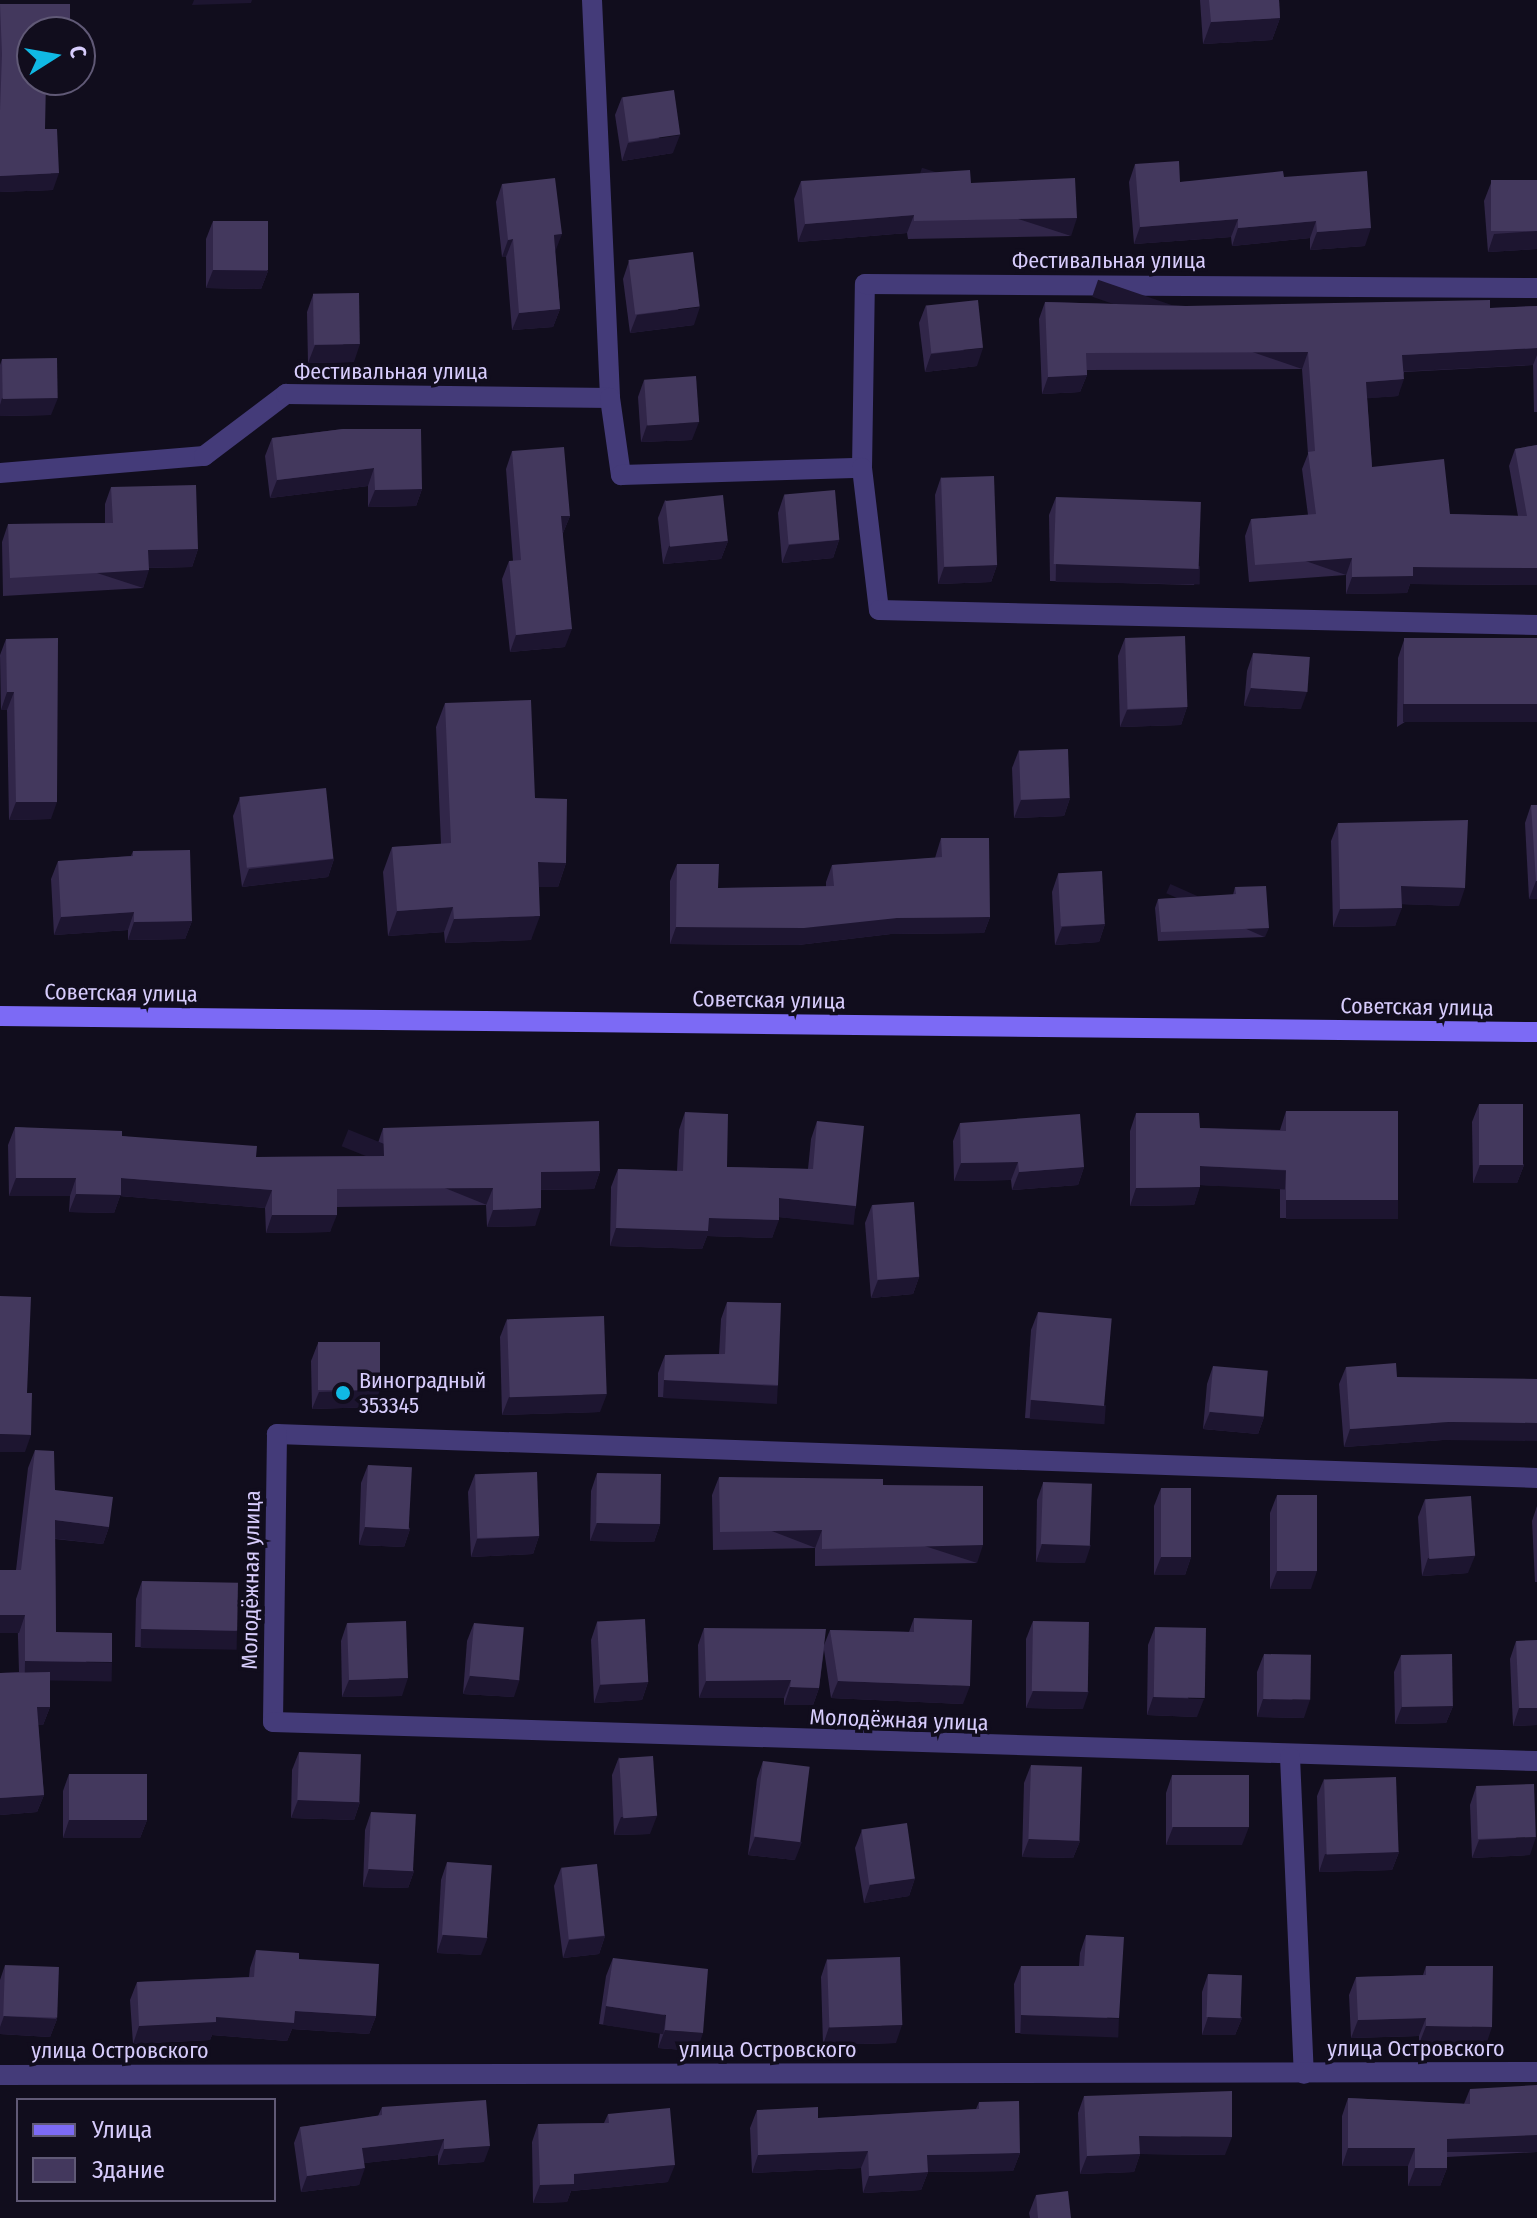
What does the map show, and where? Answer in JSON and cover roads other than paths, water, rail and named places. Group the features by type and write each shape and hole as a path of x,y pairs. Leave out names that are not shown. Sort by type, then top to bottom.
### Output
{"main road":[{"name":"Советская улица","path":"0,1016 1537,1032"}],"street":[{"path":"592,0 610,398 621,475 862,468"},
{"name":"Фестивальная улица","path":"1537,288 865,284 862,468 879,610 1537,625"},
{"name":"Фестивальная улица","path":"0,473 204,456 286,394 610,398"},
{"name":"Молодёжная улица","path":"1537,1478 277,1434 273,1722 1290,1757 1537,1761"},
{"path":"1290,1757 1304,2074"},
{"name":"улица Островского","path":"0,2075 1537,2072"}],"place":[{"name":"Виноградный 353345","path":"343,1393"}]}
